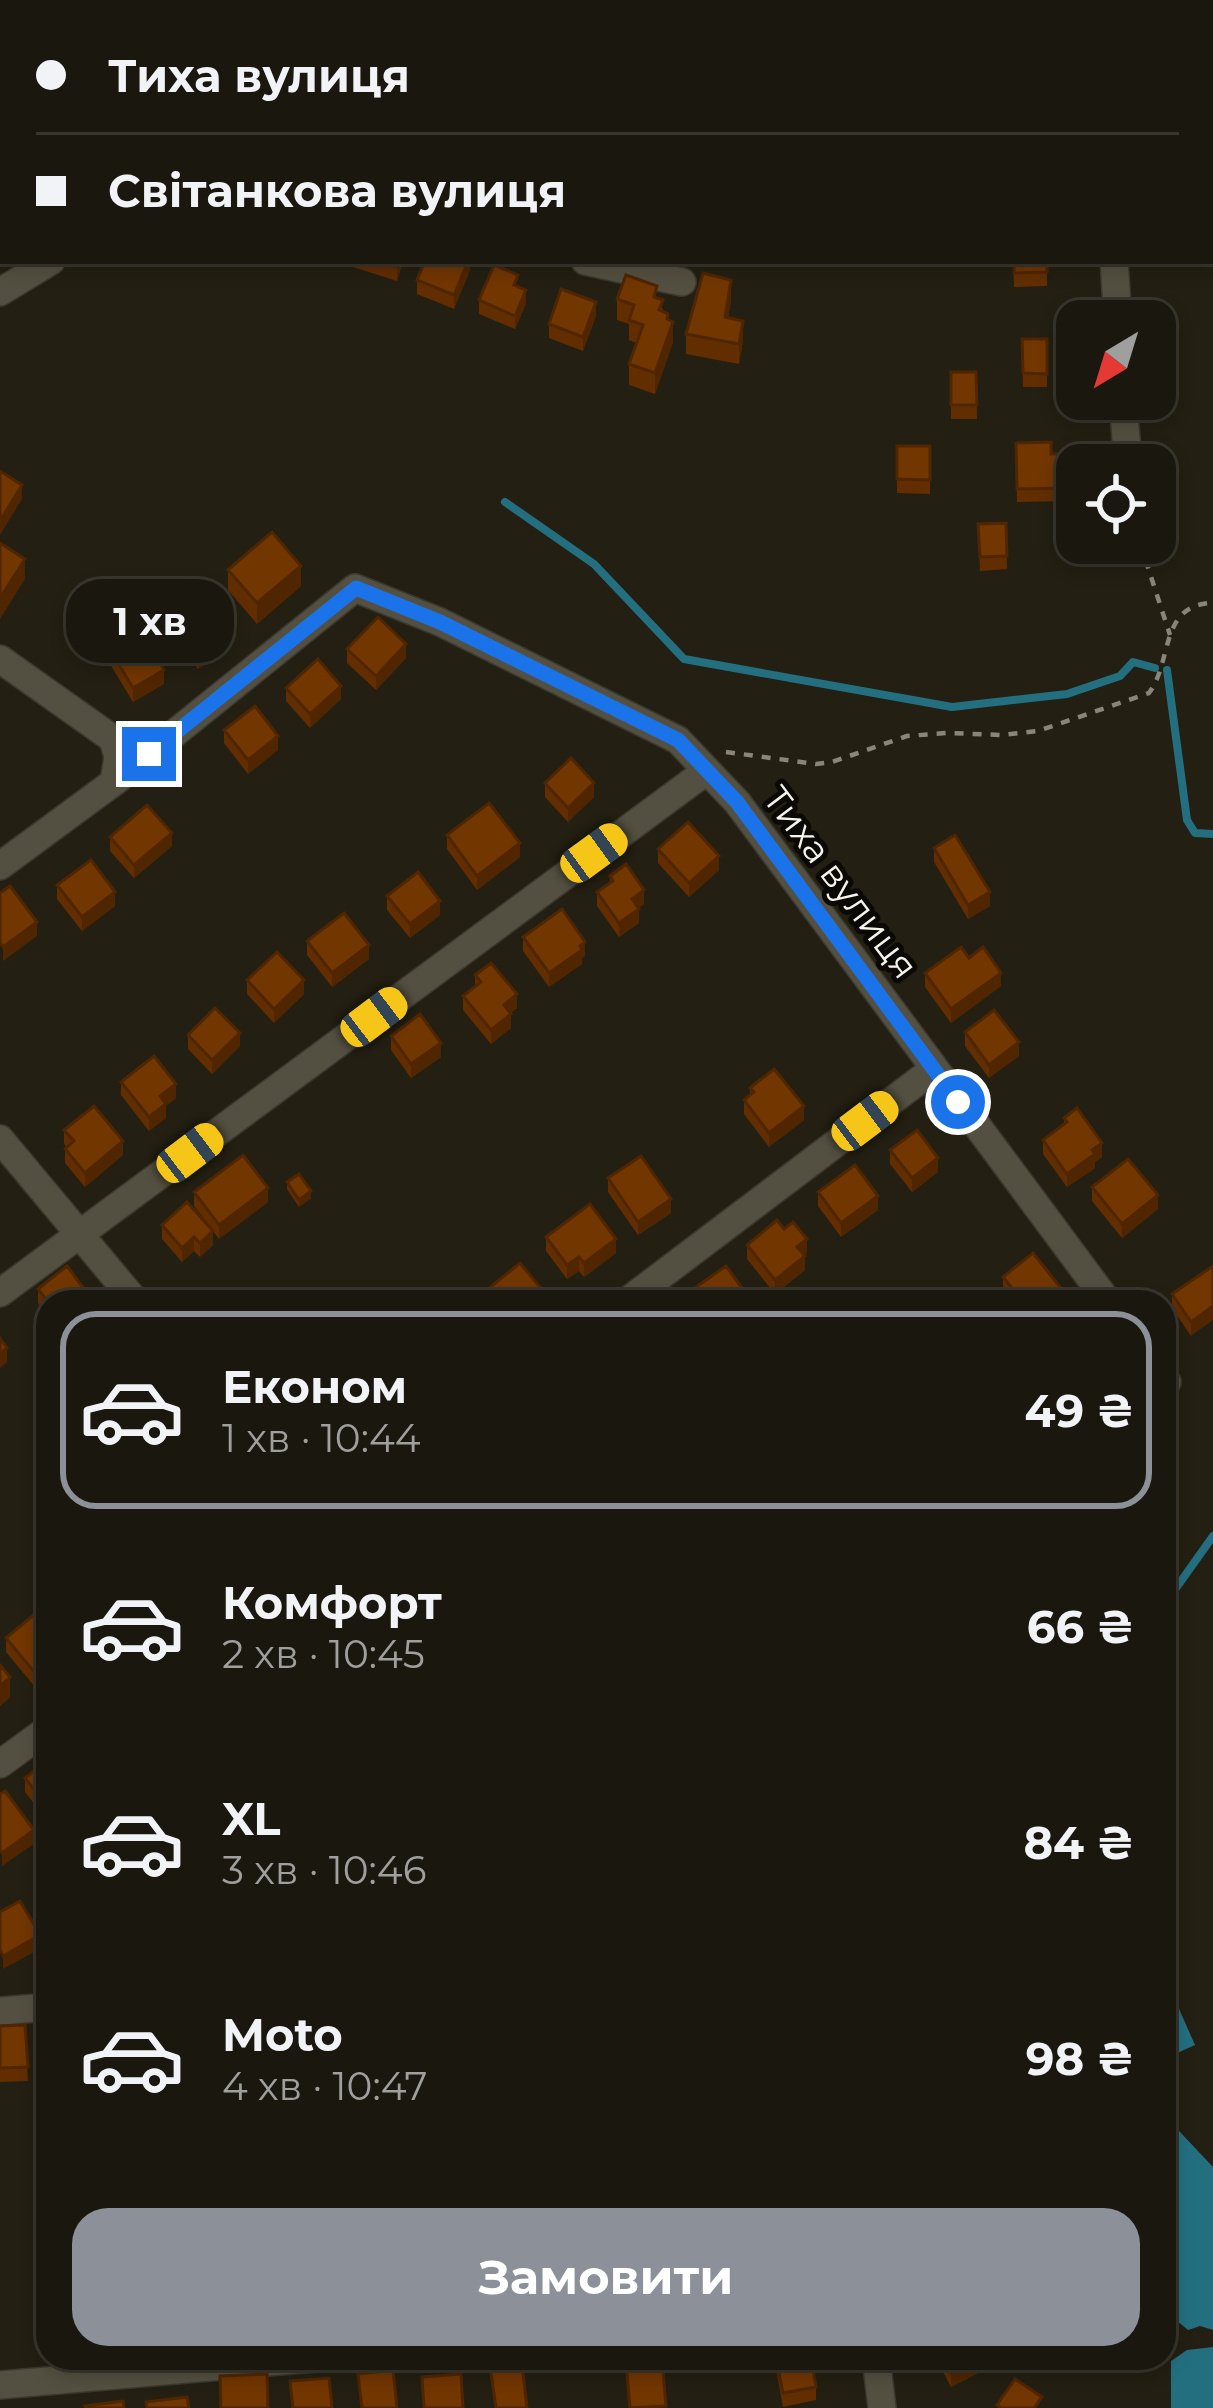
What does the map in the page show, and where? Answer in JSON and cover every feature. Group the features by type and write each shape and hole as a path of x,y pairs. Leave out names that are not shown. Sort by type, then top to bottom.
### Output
{"street":[{"path":"0,292 46,264"},
{"path":"599,264 682,282"},
{"path":"1114,264 1117,300"},
{"name":"Тиха вулиця","path":"114,782 356,588 440,622 678,740 737,802 1099,1290"},
{"path":"0,659 112,739 118,757 114,782 0,866"},
{"path":"0,1293 705,772"},
{"path":"642,1290 934,1070"},
{"path":"0,1139 126,1290"},
{"path":"0,1764 36,1738"},
{"path":"0,2011 36,2008"},
{"path":"0,2386 181,2370"},
{"path":"877,2370 882,2408"}],"path":[{"path":"1147,564 1170,635"},
{"path":"705,772 722,753 816,764 851,757 907,736 1019,734 1062,725 1149,693 1170,635 1189,607 1213,603"}],"water":[{"path":"1176,2002 1195,2045 1176,2054"},
{"path":"1176,2128 1213,2167 1213,2330 1200,2326 1188,2330 1176,2320"},
{"path":"1213,2347 1213,2408 1171,2408 1171,2370 1176,2370 1176,2358 1187,2350"}],"building":[{"path":"424,264 467,264 454,295 417,280"},
{"path":"1014,264 1047,264 1047,272 1014,273"},
{"path":"494,265 518,275 514,285 526,290 515,316 479,300"},
{"path":"703,273 731,280 725,317 743,321 739,344 686,334"},
{"path":"626,275 657,286 654,297 663,300 659,310 673,322 655,373 629,364 643,325 629,320 634,305 617,299"},
{"path":"561,289 596,302 583,337 549,324"},
{"path":"1022,339 1047,339 1047,374 1023,373"},
{"path":"951,372 976,372 977,405 951,405"},
{"path":"1051,442 1051,454 1056,454 1056,488 1017,489 1016,443"},
{"path":"897,446 930,446 930,480 897,479"},
{"path":"0,471 22,485 0,521"},
{"path":"1006,523 1007,556 980,557 978,524"},
{"path":"272,532 301,566 257,603 228,570"},
{"path":"0,543 25,559 0,598"},
{"path":"204,610 224,637 198,655 179,628"},
{"path":"378,617 406,644 376,676 347,649"},
{"path":"141,631 164,670 133,688 110,650"},
{"path":"318,659 341,686 310,714 286,688"},
{"path":"255,706 278,736 248,760 224,730"},
{"path":"571,758 594,783 568,808 545,783"},
{"path":"489,803 520,843 477,876 447,835"},
{"path":"147,805 172,833 134,865 110,837"},
{"path":"688,822 719,856 689,883 658,849"},
{"path":"955,835 990,892 968,905 934,848"},
{"path":"91,860 115,892 82,917 57,885"},
{"path":"626,864 644,890 632,899 639,909 619,923 597,892"},
{"path":"418,872 440,901 410,924 387,896"},
{"path":"10,886 37,922 3,947 0,893"},
{"path":"562,909 585,942 582,950 549,973 523,937"},
{"path":"344,913 369,945 332,973 307,941"},
{"path":"961,947 969,958 983,947 1001,973 951,1009 925,973"},
{"path":"277,952 304,980 274,1009 247,980"},
{"path":"491,963 517,994 504,1005 511,1014 491,1030 463,996 481,982 475,975"},
{"path":"215,1008 240,1033 212,1060 188,1035"},
{"path":"994,1010 1019,1042 989,1065 965,1032"},
{"path":"420,1014 441,1043 411,1064 391,1036"},
{"path":"154,1056 176,1084 160,1096 166,1104 149,1117 121,1082"},
{"path":"774,1069 804,1106 769,1133 744,1100 754,1092 750,1088"},
{"path":"94,1106 123,1141 85,1173 65,1149 74,1141 64,1130"},
{"path":"1077,1108 1102,1143 1067,1174 1043,1140"},
{"path":"917,1130 938,1158 912,1178 890,1150"},
{"path":"243,1155 268,1188 219,1225 194,1192"},
{"path":"641,1156 671,1199 638,1222 608,1178"},
{"path":"1128,1159 1158,1195 1122,1224 1092,1187"},
{"path":"855,1165 878,1196 841,1223 818,1192"},
{"path":"299,1174 311,1191 299,1200 287,1182"},
{"path":"187,1202 213,1231 200,1243 194,1237 182,1248 162,1225"},
{"path":"590,1204 616,1239 584,1263 579,1257 567,1265 546,1237"},
{"path":"777,1220 784,1229 793,1222 807,1239 797,1247 805,1256 775,1280 747,1245"},
{"path":"1033,1253 1062,1290 1013,1290 1003,1277"},
{"path":"520,1263 542,1290 489,1290"},
{"path":"67,1266 85,1290 39,1290"},
{"path":"726,1266 743,1290 692,1290"},
{"path":"1213,1266 1213,1306 1191,1322 1176,1300 1176,1291"},
{"path":"36,1613 36,1672 35,1673 6,1638"},
{"path":"0,1665 10,1677 0,1686"},
{"path":"36,1769 36,1792 25,1778"},
{"path":"5,1791 34,1830 2,1853 0,1794"},
{"path":"20,1901 36,1928 36,1937 3,1956 0,1949 0,1912"},
{"path":"25,2025 28,2067 0,2068 0,2026"},
{"path":"393,2370 397,2408 362,2408 358,2374"},
{"path":"491,2370 523,2370 527,2408 496,2408"},
{"path":"627,2370 663,2370 666,2406 630,2408"},
{"path":"778,2370 813,2370 816,2387 783,2393"},
{"path":"267,2374 268,2408 221,2408 220,2376"},
{"path":"461,2374 463,2408 424,2408 422,2377"},
{"path":"329,2378 332,2408 293,2408 290,2381"},
{"path":"1015,2379 1042,2397 1034,2408 997,2405"},
{"path":"187,2397 189,2408 147,2408 146,2402"},
{"path":"123,2401 124,2408 85,2406"}],"waterway":[{"path":"505,502 594,564 684,659 952,707 1067,694 1120,676 1133,662 1155,668"},
{"path":"1167,670 1187,820 1195,833 1213,834"},
{"path":"1176,1588 1213,1536"}],"route":[{"path":"149,754 356,588 440,622 678,740 737,802 958,1102"}]}
